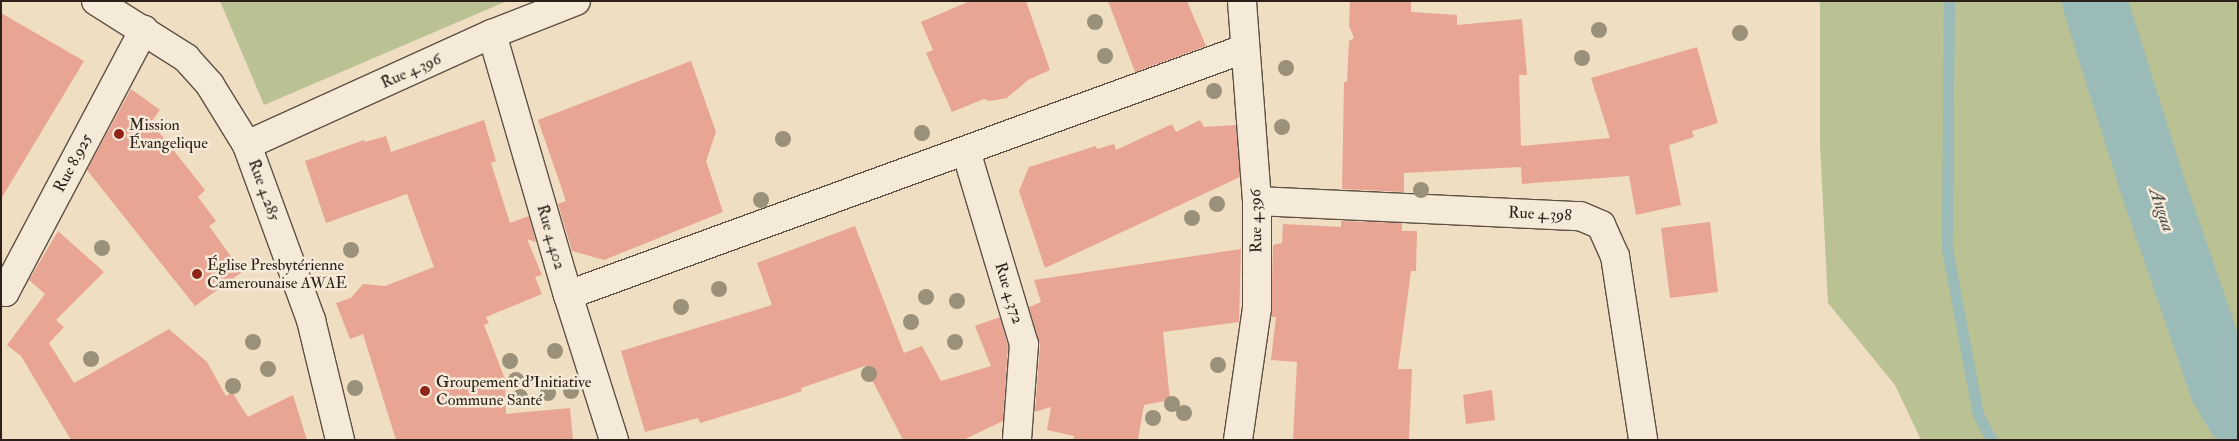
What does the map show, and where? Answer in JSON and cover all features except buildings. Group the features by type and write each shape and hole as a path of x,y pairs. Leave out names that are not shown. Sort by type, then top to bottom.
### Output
{"street":[{"name":"Rue 4.285","path":"96,1 186,58 210,85 247,145 312,320 340,440"},
{"name":"Rue 4.396","path":"247,145 492,34 576,1"},
{"name":"Rue 4.396","path":"1238,440 1257,308 1257,201 1244,50 1242,1"},
{"name":"Rue 8.925","path":"1,289 5,292 144,30"},
{"name":"Rue 4.402","path":"492,34 568,295 614,440"},
{"path":"568,295 1244,50"},
{"name":"Rue 4.372","path":"966,151 1024,344 1017,440"},
{"name":"Rue 4.398","path":"1257,201 1580,216 1602,225 1615,256 1643,440"}],"green space":[{"path":"220,1 507,1 264,105"},
{"path":"1820,1 2238,1 2238,440 1921,440 1895,385 1828,303 1820,145"}],"waterway":[{"path":"1949,1 1947,249 1978,415 1992,440"},
{"name":"Angaa","path":"2094,1 2150,179 2222,388 2238,415"}],"place":[{"name":"Mission Évangelique","path":"119,134"},
{"name":"Église Presbytérienne Camerounaise AWAE","path":"197,274"},
{"name":"Groupement d'Initiative Commune Santé","path":"425,391"}]}
